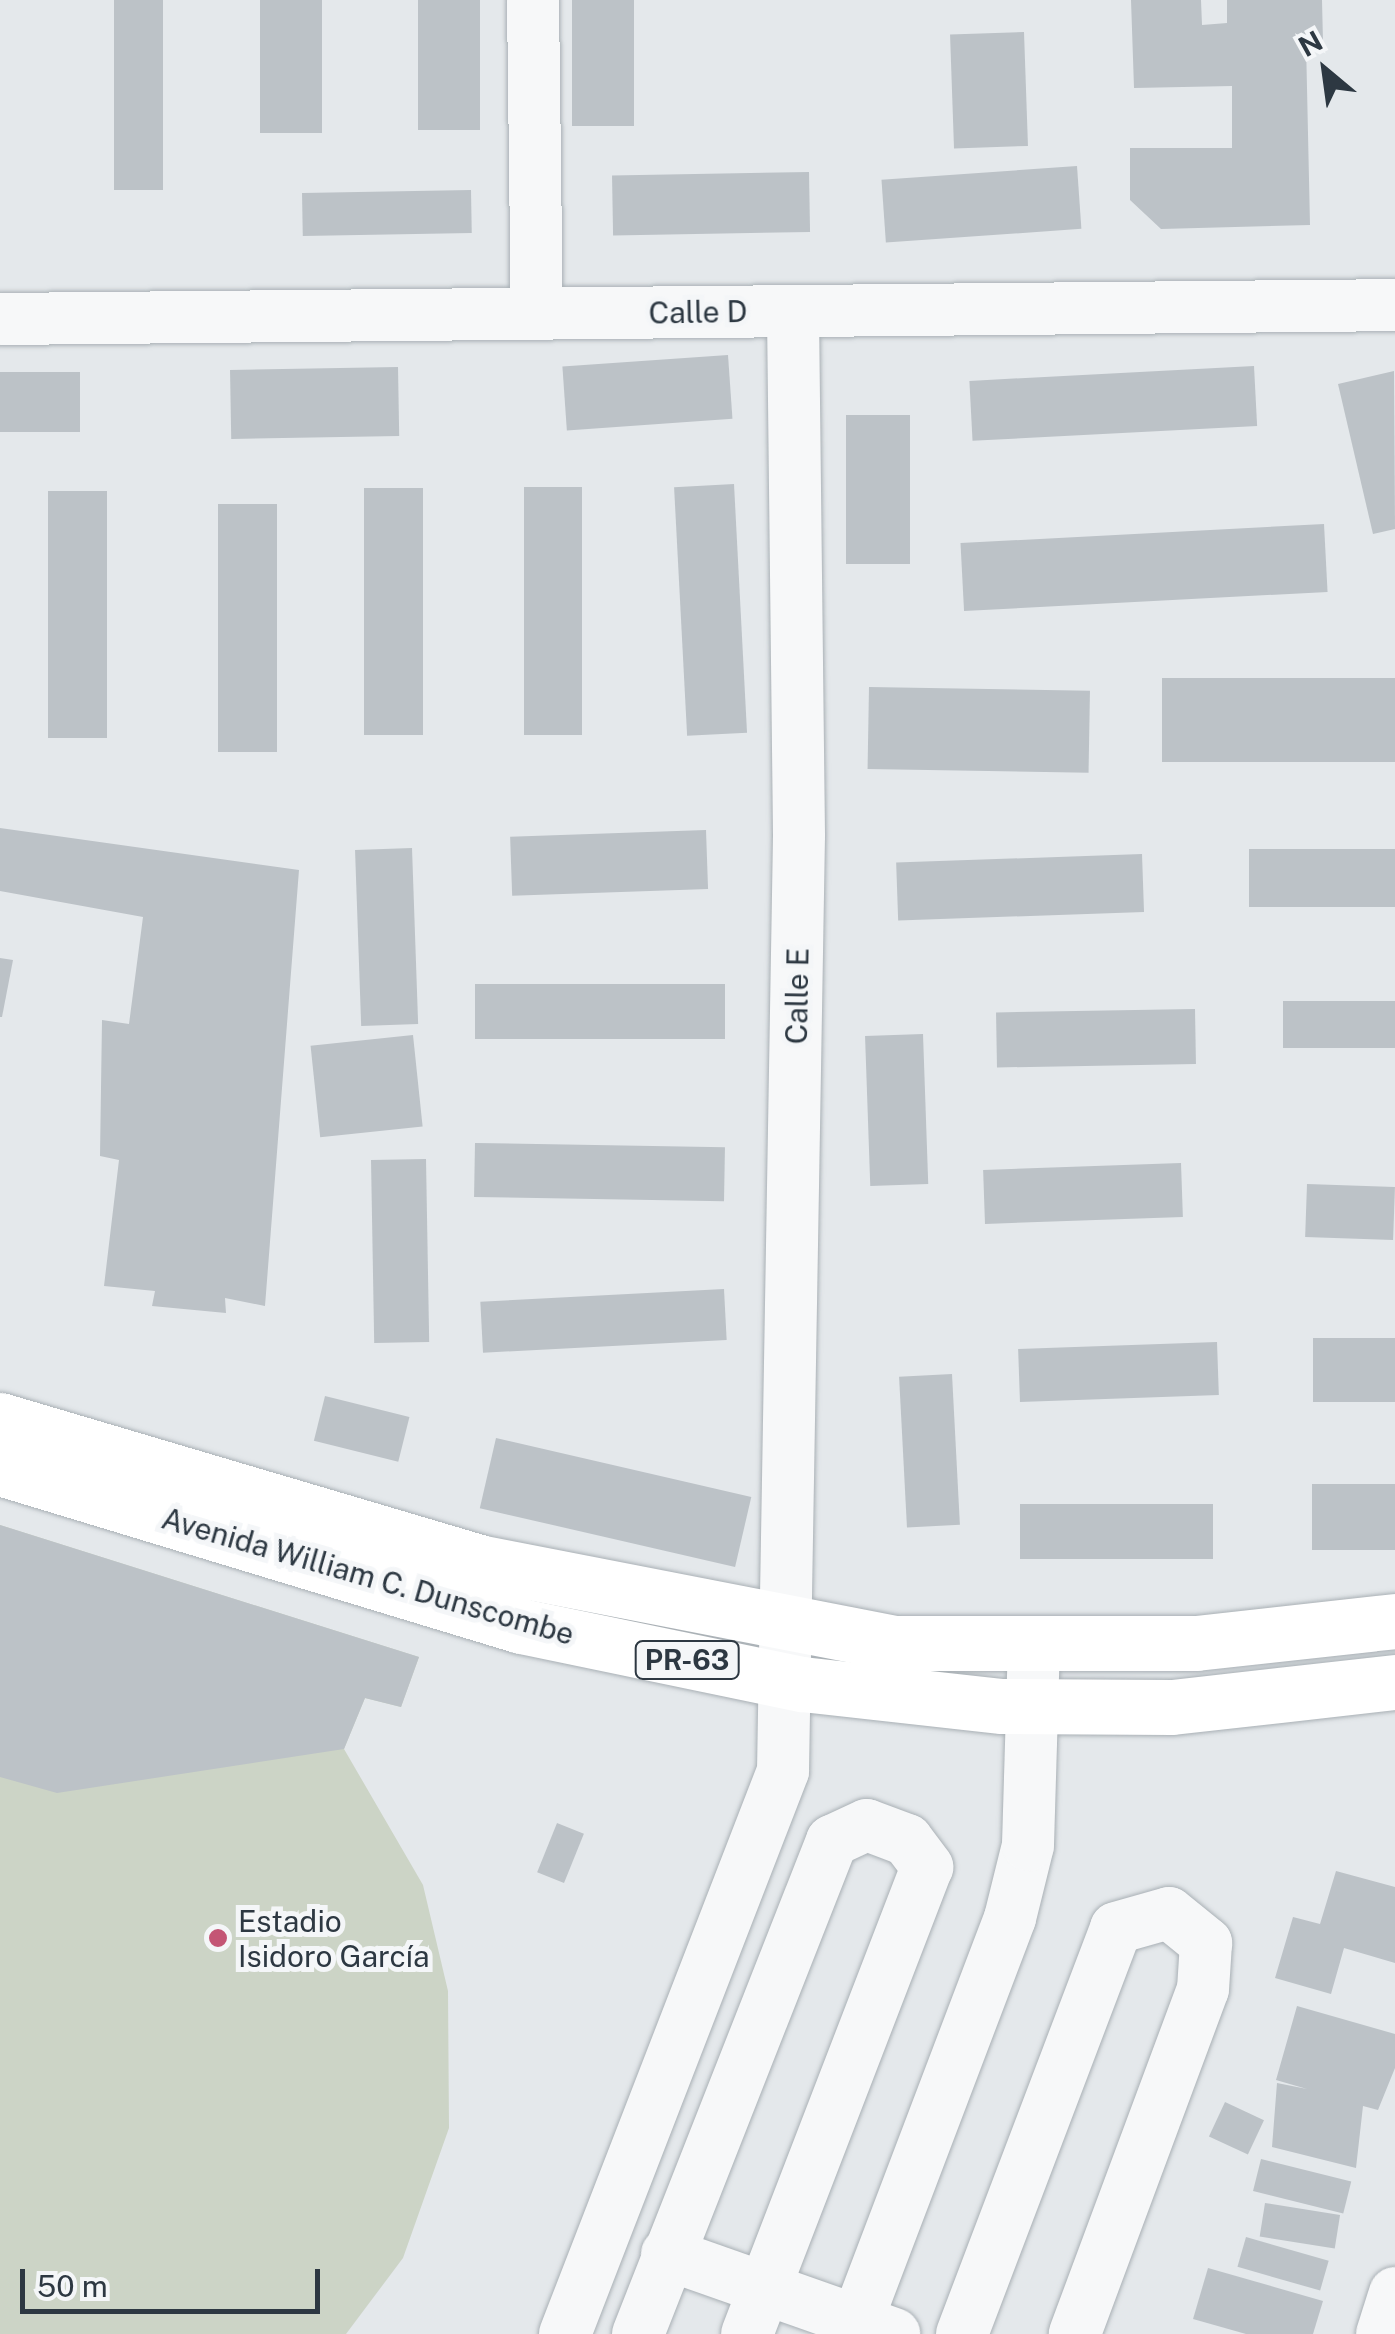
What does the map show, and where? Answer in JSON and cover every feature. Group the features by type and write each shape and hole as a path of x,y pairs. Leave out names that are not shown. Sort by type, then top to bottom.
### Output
{"main road":[{"name":"Avenida William C. Dunscombe","path":"0,1420 478,1562 789,1625 894,1642 1196,1643 1395,1621"},
{"name":"Avenida William C. Dunscombe","path":"0,1468 521,1626 784,1680 1036,1707 1172,1708 1395,1682"}],"street":[{"path":"534,0 537,314"},
{"name":"Calle D","path":"0,319 1395,305"},
{"name":"Calle E","path":"565,2334 783,1770 789,1625 799,835 793,311"},
{"path":"668,2254 754,2312 868,2330 1010,1918 1028,1846 1036,1707 1034,1643"},
{"path":"638,2334 832,1841 867,1826 908,1840 927,1867 754,2312"},
{"path":"962,2334 1116,1928 1168,1913 1206,1942 1203,1989 1075,2334"},
{"path":"1382,2334 1395,2293"}],"shaded area":[{"name":"Estadio Isidoro García","path":"0,1525 419,1657 401,1707 365,1698 344,1749 423,1885 448,1991 449,2128 403,2258 346,2334 0,2334"}],"building":[{"path":"114,0 163,0 163,190 114,190"},
{"path":"260,0 322,0 322,133 260,133"},
{"path":"418,0 480,0 480,130 418,130"},
{"path":"572,0 634,0 634,126 572,126"},
{"path":"1131,0 1201,0 1202,25 1227,23 1227,0 1322,0 1323,42 1306,42 1310,225 1161,229 1130,200 1130,148 1232,148 1232,86 1134,88"},
{"path":"1024,32 1028,146 954,149 950,35"},
{"path":"1077,166 1081,229 886,243 881,180"},
{"path":"809,172 810,232 613,235 612,175"},
{"path":"471,190 472,233 303,236 302,193"},
{"path":"728,355 732,419 567,430 562,367"},
{"path":"1254,366 1257,426 973,441 969,381"},
{"path":"398,367 399,436 231,439 230,370"},
{"path":"1394,371 1395,529 1373,534 1338,384"},
{"path":"0,372 80,372 80,432 0,432"},
{"path":"846,415 910,415 910,564 846,564"},
{"path":"734,484 747,733 687,736 674,487"},
{"path":"524,487 582,487 582,735 524,735"},
{"path":"364,488 423,488 423,735 364,735"},
{"path":"48,491 107,491 107,738 48,738"},
{"path":"218,504 277,504 277,752 218,752"},
{"path":"1324,524 1328,592 964,611 960,543"},
{"path":"1162,678 1395,678 1395,762 1162,762"},
{"path":"869,687 1090,691 1089,773 868,769"},
{"path":"0,828 299,870 265,1306 225,1298 226,1313 152,1306 155,1291 104,1286 119,1160 100,1156 102,1020 129,1024 143,917 0,891"},
{"path":"706,830 708,889 512,896 510,837"},
{"path":"412,848 418,1024 361,1026 355,850"},
{"path":"1249,849 1395,849 1395,907 1249,907"},
{"path":"1142,854 1144,912 898,921 896,863"},
{"path":"0,958 13,960 2,1017 0,1017"},
{"path":"475,984 725,984 725,1039 475,1039"},
{"path":"1283,1001 1395,1001 1395,1048 1283,1048"},
{"path":"1195,1009 1196,1064 997,1067 996,1012"},
{"path":"923,1034 928,1184 870,1186 865,1036"},
{"path":"413,1035 423,1126 320,1137 311,1046"},
{"path":"475,1143 725,1147 724,1201 474,1197"},
{"path":"426,1159 429,1342 374,1343 371,1160"},
{"path":"1181,1163 1183,1217 985,1224 983,1170"},
{"path":"1307,1184 1395,1187 1393,1240 1305,1237"},
{"path":"724,1289 727,1340 483,1353 480,1302"},
{"path":"1313,1338 1395,1338 1395,1402 1313,1402"},
{"path":"1217,1342 1219,1395 1020,1402 1018,1349"},
{"path":"952,1374 960,1525 907,1528 899,1377"},
{"path":"325,1396 409,1417 398,1462 314,1441"},
{"path":"496,1438 751,1497 735,1567 480,1508"},
{"path":"1312,1484 1395,1484 1395,1550 1312,1550"},
{"path":"1020,1504 1213,1504 1213,1559 1020,1559"},
{"path":"0,1525 419,1657 401,1707 365,1698 344,1749 57,1793 0,1777"},
{"path":"557,1823 584,1834 564,1883 537,1872"},
{"path":"1336,1871 1395,1887 1395,1963 1344,1948 1331,1994 1275,1978 1293,1917 1320,1924"},
{"path":"1297,2006 1395,2034 1395,2068 1378,2110 1363,2106 1356,2168 1272,2147 1277,2083 1307,2089 1276,2080"},
{"path":"1225,2102 1264,2120 1248,2155 1209,2136"},
{"path":"1261,2159 1351,2181 1343,2214 1253,2191"},
{"path":"1265,2203 1340,2215 1335,2248 1260,2237"},
{"path":"1246,2237 1329,2261 1320,2291 1237,2267"},
{"path":"1208,2268 1323,2301 1313,2334 1246,2334 1193,2319"}],"place":[{"name":"Estadio Isidoro García","path":"218,1938"}]}
